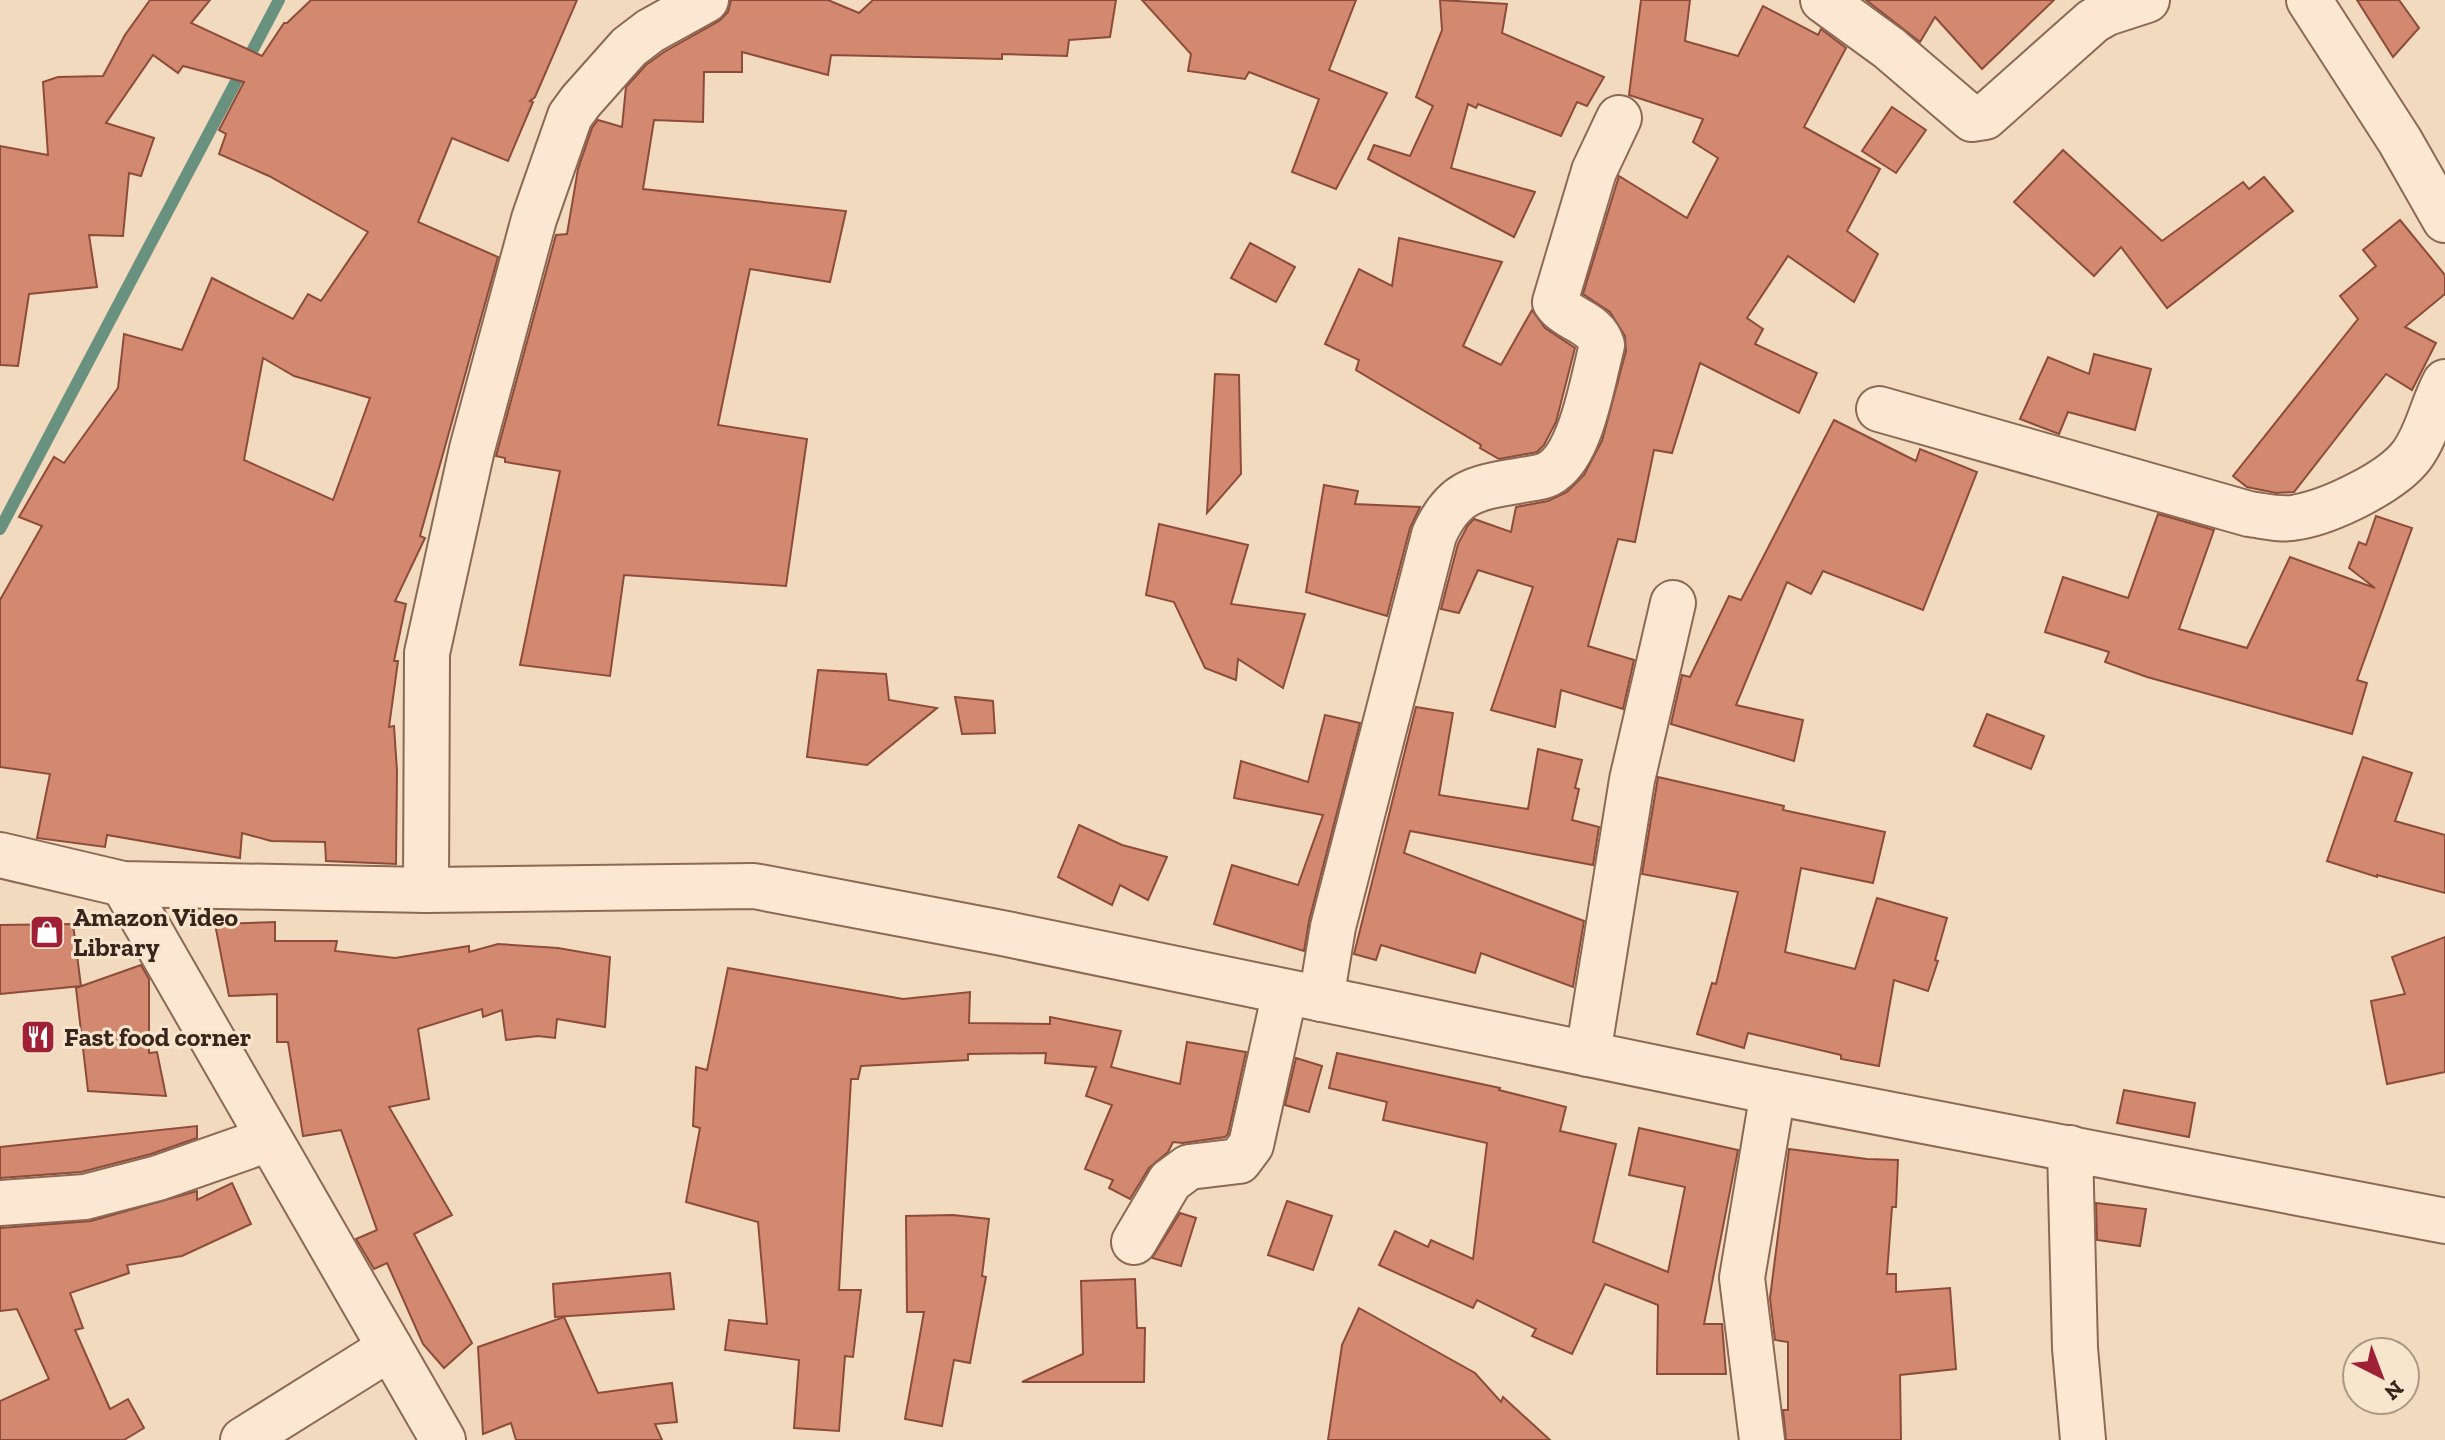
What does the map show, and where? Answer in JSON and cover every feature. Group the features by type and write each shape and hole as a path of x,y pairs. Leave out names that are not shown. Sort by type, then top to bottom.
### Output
{"street":[{"path":"426,890 427,653 492,366 526,257 534,219 570,116 581,101 629,47 650,31 706,0"},
{"path":"1823,0 1889,48 1972,119 1985,117 2093,21 2147,0"},
{"path":"2309,0 2400,141 2445,220"},
{"path":"1134,1242 1170,1181 1189,1167 1239,1161 1251,1145 1303,996 1333,927 1434,535 1441,520 1465,493 1542,477 1555,471 1578,437 1602,345 1599,335 1591,327 1560,309 1555,302 1594,171 1619,118"},
{"path":"1879,409 2249,514 2296,518 2329,508 2375,485 2410,458 2425,434 2445,382"},
{"path":"1588,1054 1632,780 1673,603"},
{"path":"0,855 123,884 426,890 754,886 1002,933 1773,1092 2445,1221"},
{"path":"123,884 443,1440"},
{"path":"1762,1440 1742,1278 1773,1092"},
{"path":"0,1203 85,1197 158,1178 269,1139"},
{"path":"2070,1148 2075,1348 2083,1440"},
{"path":"243,1440 390,1348"}],"building":[{"path":"150,0 210,0 191,23 262,56 284,23 311,0 577,0 535,97 530,101 533,102 508,161 452,138 418,222 498,257 420,536 425,538 395,601 406,604 394,661 398,661 389,727 394,726 397,771 396,864 326,861 325,842 271,841 242,833 240,858 107,835 105,847 37,838 50,774 0,767 0,600 42,526 19,517 54,457 64,463 118,388 124,334 182,350 212,278 293,319 308,294 321,301 368,232 269,176 219,154 226,134 219,130 244,82 183,66 178,73 153,55 106,123 154,138 141,176 129,173 123,236 89,235 97,287 29,294 18,366 0,365 0,146 48,155 43,82 58,77 103,76 125,35","holes":["263,358 294,376 370,398 333,500 244,460"]},
{"path":"731,0 828,0 859,13 873,0 1116,0 1110,37 1069,40 1067,56 1002,54 1002,59 831,55 828,75 742,52 742,72 704,72 703,122 654,120 643,189 846,211 830,282 750,269 718,425 807,439 786,586 624,575 610,676 520,665 560,471 505,462 505,458 496,456 556,235 567,234 578,169 592,128 598,120 622,127 626,87 646,65 664,52 719,21 728,12"},
{"path":"1142,0 1356,0 1329,70 1387,93 1336,189 1292,172 1319,99 1249,72 1245,79 1188,71 1191,54"},
{"path":"1440,0 1507,4 1502,33 1604,77 1587,106 1577,102 1561,136 1478,104 1476,108 1468,104 1451,168 1535,192 1514,237 1368,159 1374,145 1410,156 1433,106 1416,97 1442,30"},
{"path":"1641,0 1690,0 1685,41 1738,56 1763,6 1818,35 1821,29 1846,48 1804,127 1880,169 1847,231 1878,254 1854,302 1788,256 1747,318 1763,329 1755,344 1817,373 1799,413 1700,363 1672,453 1654,450 1635,542 1618,539 1588,646 1634,660 1623,709 1561,690 1555,727 1491,710 1533,587 1478,570 1459,613 1441,609 1458,544 1468,525 1474,519 1511,532 1516,507 1548,501 1567,492 1584,475 1602,441 1626,351 1625,336 1610,312 1583,294 1619,176 1687,218 1718,158 1693,142 1703,119 1629,95"},
{"path":"1866,0 2054,0 1982,69 1935,17 1920,42"},
{"path":"2357,0 2399,0 2419,28 2393,57"},
{"path":"1892,107 1926,130 1896,173 1862,151"},
{"path":"2063,150 2162,241 2243,182 2249,189 2264,177 2293,211 2167,308 2121,247 2094,276 2014,202"},
{"path":"2400,220 2445,275 2445,294 2405,327 2436,343 2412,390 2386,374 2294,492 2276,493 2247,487 2233,476 2358,319 2340,296 2376,266 2363,250"},
{"path":"1399,238 1502,262 1463,346 1501,365 1532,310 1545,328 1575,348 1556,422 1537,452 1499,459 1356,370 1359,360 1325,344 1359,269 1392,286"},
{"path":"1250,243 1295,267 1276,302 1231,278"},
{"path":"2094,354 2151,369 2135,430 2068,412 2059,434 2020,419 2048,357 2089,374"},
{"path":"1215,374 1239,375 1241,474 1207,513"},
{"path":"1834,420 1916,461 1920,449 1977,472 1923,610 1823,571 1811,594 1787,582 1736,705 1803,720 1794,761 1671,724 1682,675 1690,677 1729,596 1741,600"},
{"path":"1324,485 1358,491 1355,504 1420,507 1410,528 1387,616 1306,592"},
{"path":"2158,514 2214,530 2179,629 2247,648 2290,557 2375,588 2349,568 2359,542 2366,545 2376,516 2412,528 2357,680 2367,683 2352,734 2147,677 2105,662 2109,652 2045,632 2063,577 2128,598"},
{"path":"1159,524 1248,545 1231,604 1305,614 1283,688 1238,659 1236,680 1205,668 1174,602 1146,595"},
{"path":"818,670 886,674 889,700 937,708 867,765 807,757"},
{"path":"955,697 993,701 995,733 962,734"},
{"path":"1416,707 1453,713 1439,795 1528,809 1538,749 1582,760 1572,820 1599,827 1593,865 1410,831 1404,853 1584,921 1573,987 1481,953 1475,973 1381,945 1376,960 1354,954"},
{"path":"1987,714 2044,736 2031,769 1974,746"},
{"path":"1325,715 1360,723 1304,951 1214,924 1232,865 1298,885 1323,815 1234,798 1241,761 1308,782"},
{"path":"2363,757 2412,773 2395,821 2445,835 2445,893 2327,861"},
{"path":"1658,777 1784,806 1783,810 1885,832 1873,883 1801,868 1785,952 1855,969 1877,898 1947,918 1928,991 1894,980 1879,1066 1841,1059 1841,1055 1748,1033 1744,1048 1697,1034 1712,983 1716,984 1738,892 1642,874"},
{"path":"1079,825 1122,845 1167,857 1148,900 1120,885 1112,905 1058,877"},
{"path":"275,922 275,941 337,941 335,951 395,958 469,946 469,952 498,944 558,948 610,957 605,1027 557,1019 555,1038 538,1036 506,1040 502,1010 483,1017 482,1009 418,1029 429,1099 389,1107 452,1215 414,1234 472,1343 444,1368 423,1344 387,1263 374,1269 356,1239 377,1230 341,1130 303,1136 288,1042 277,1042 277,994 229,996 215,924"},
{"path":"73,924 81,986 0,994 0,925"},
{"path":"2445,937 2445,1072 2387,1084 2371,1001 2405,994 2392,957"},
{"path":"141,965 149,979 149,1053 157,1052 166,1096 88,1091 76,988"},
{"path":"728,968 903,999 970,992 969,1023 1050,1024 1050,1017 1121,1031 1111,1067 1180,1084 1187,1042 1246,1052 1228,1134 1225,1137 1173,1142 1168,1152 1149,1168 1130,1199 1109,1188 1113,1180 1085,1169 1112,1105 1086,1096 1096,1067 1045,1063 1046,1053 968,1054 968,1060 861,1066 858,1079 851,1079 839,1290 861,1290 853,1357 845,1356 839,1431 794,1428 799,1360 725,1350 729,1320 767,1324 758,1222 686,1202 700,1128 693,1126 696,1067 707,1070"},
{"path":"1337,1053 1500,1088 1566,1107 1560,1131 1616,1144 1593,1242 1668,1272 1685,1187 1629,1175 1639,1128 1738,1150 1704,1324 1722,1324 1726,1374 1657,1374 1658,1305 1605,1284 1572,1354 1532,1336 1536,1329 1477,1300 1473,1308 1379,1265 1395,1231 1428,1247 1431,1240 1473,1259 1487,1143 1383,1120 1387,1102 1329,1088"},
{"path":"1296,1058 1322,1066 1309,1112 1285,1105"},
{"path":"2124,1090 2195,1103 2189,1137 2117,1123"},
{"path":"197,1126 197,1138 151,1154 81,1172 0,1178 0,1147"},
{"path":"1789,1149 1898,1160 1896,1207 1892,1207 1887,1274 1896,1274 1896,1292 1950,1288 1956,1369 1900,1375 1901,1440 1786,1440 1783,1410 1788,1410 1788,1342 1775,1340 1770,1298"},
{"path":"232,1183 251,1224 182,1256 127,1265 129,1273 70,1293 83,1328 75,1330 110,1409 128,1399 144,1428 124,1440 0,1440 0,1401 49,1379 17,1309 0,1311 0,1228 91,1221 197,1191 197,1200"},
{"path":"1287,1201 1332,1216 1313,1270 1268,1255"},
{"path":"2096,1203 2146,1209 2140,1246 2097,1240"},
{"path":"1180,1213 1196,1218 1181,1266 1152,1258"},
{"path":"953,1215 989,1219 982,1276 986,1277 970,1363 954,1360 942,1426 905,1419 924,1312 907,1312 906,1216"},
{"path":"670,1273 674,1309 555,1317 553,1284"},
{"path":"1135,1279 1137,1328 1145,1328 1144,1382 1022,1382 1083,1354 1081,1281"},
{"path":"1359,1308 1475,1373 1501,1402 1503,1397 1550,1440 1328,1440 1342,1345"},
{"path":"564,1317 598,1393 672,1383 677,1422 655,1424 662,1440 516,1440 511,1423 483,1434 478,1347"}],"waterway":[{"path":"0,529 279,0"}],"place":[{"name":"Amazon Video Library","path":"47,932"},
{"name":"Fast food corner","path":"38,1037"}]}
